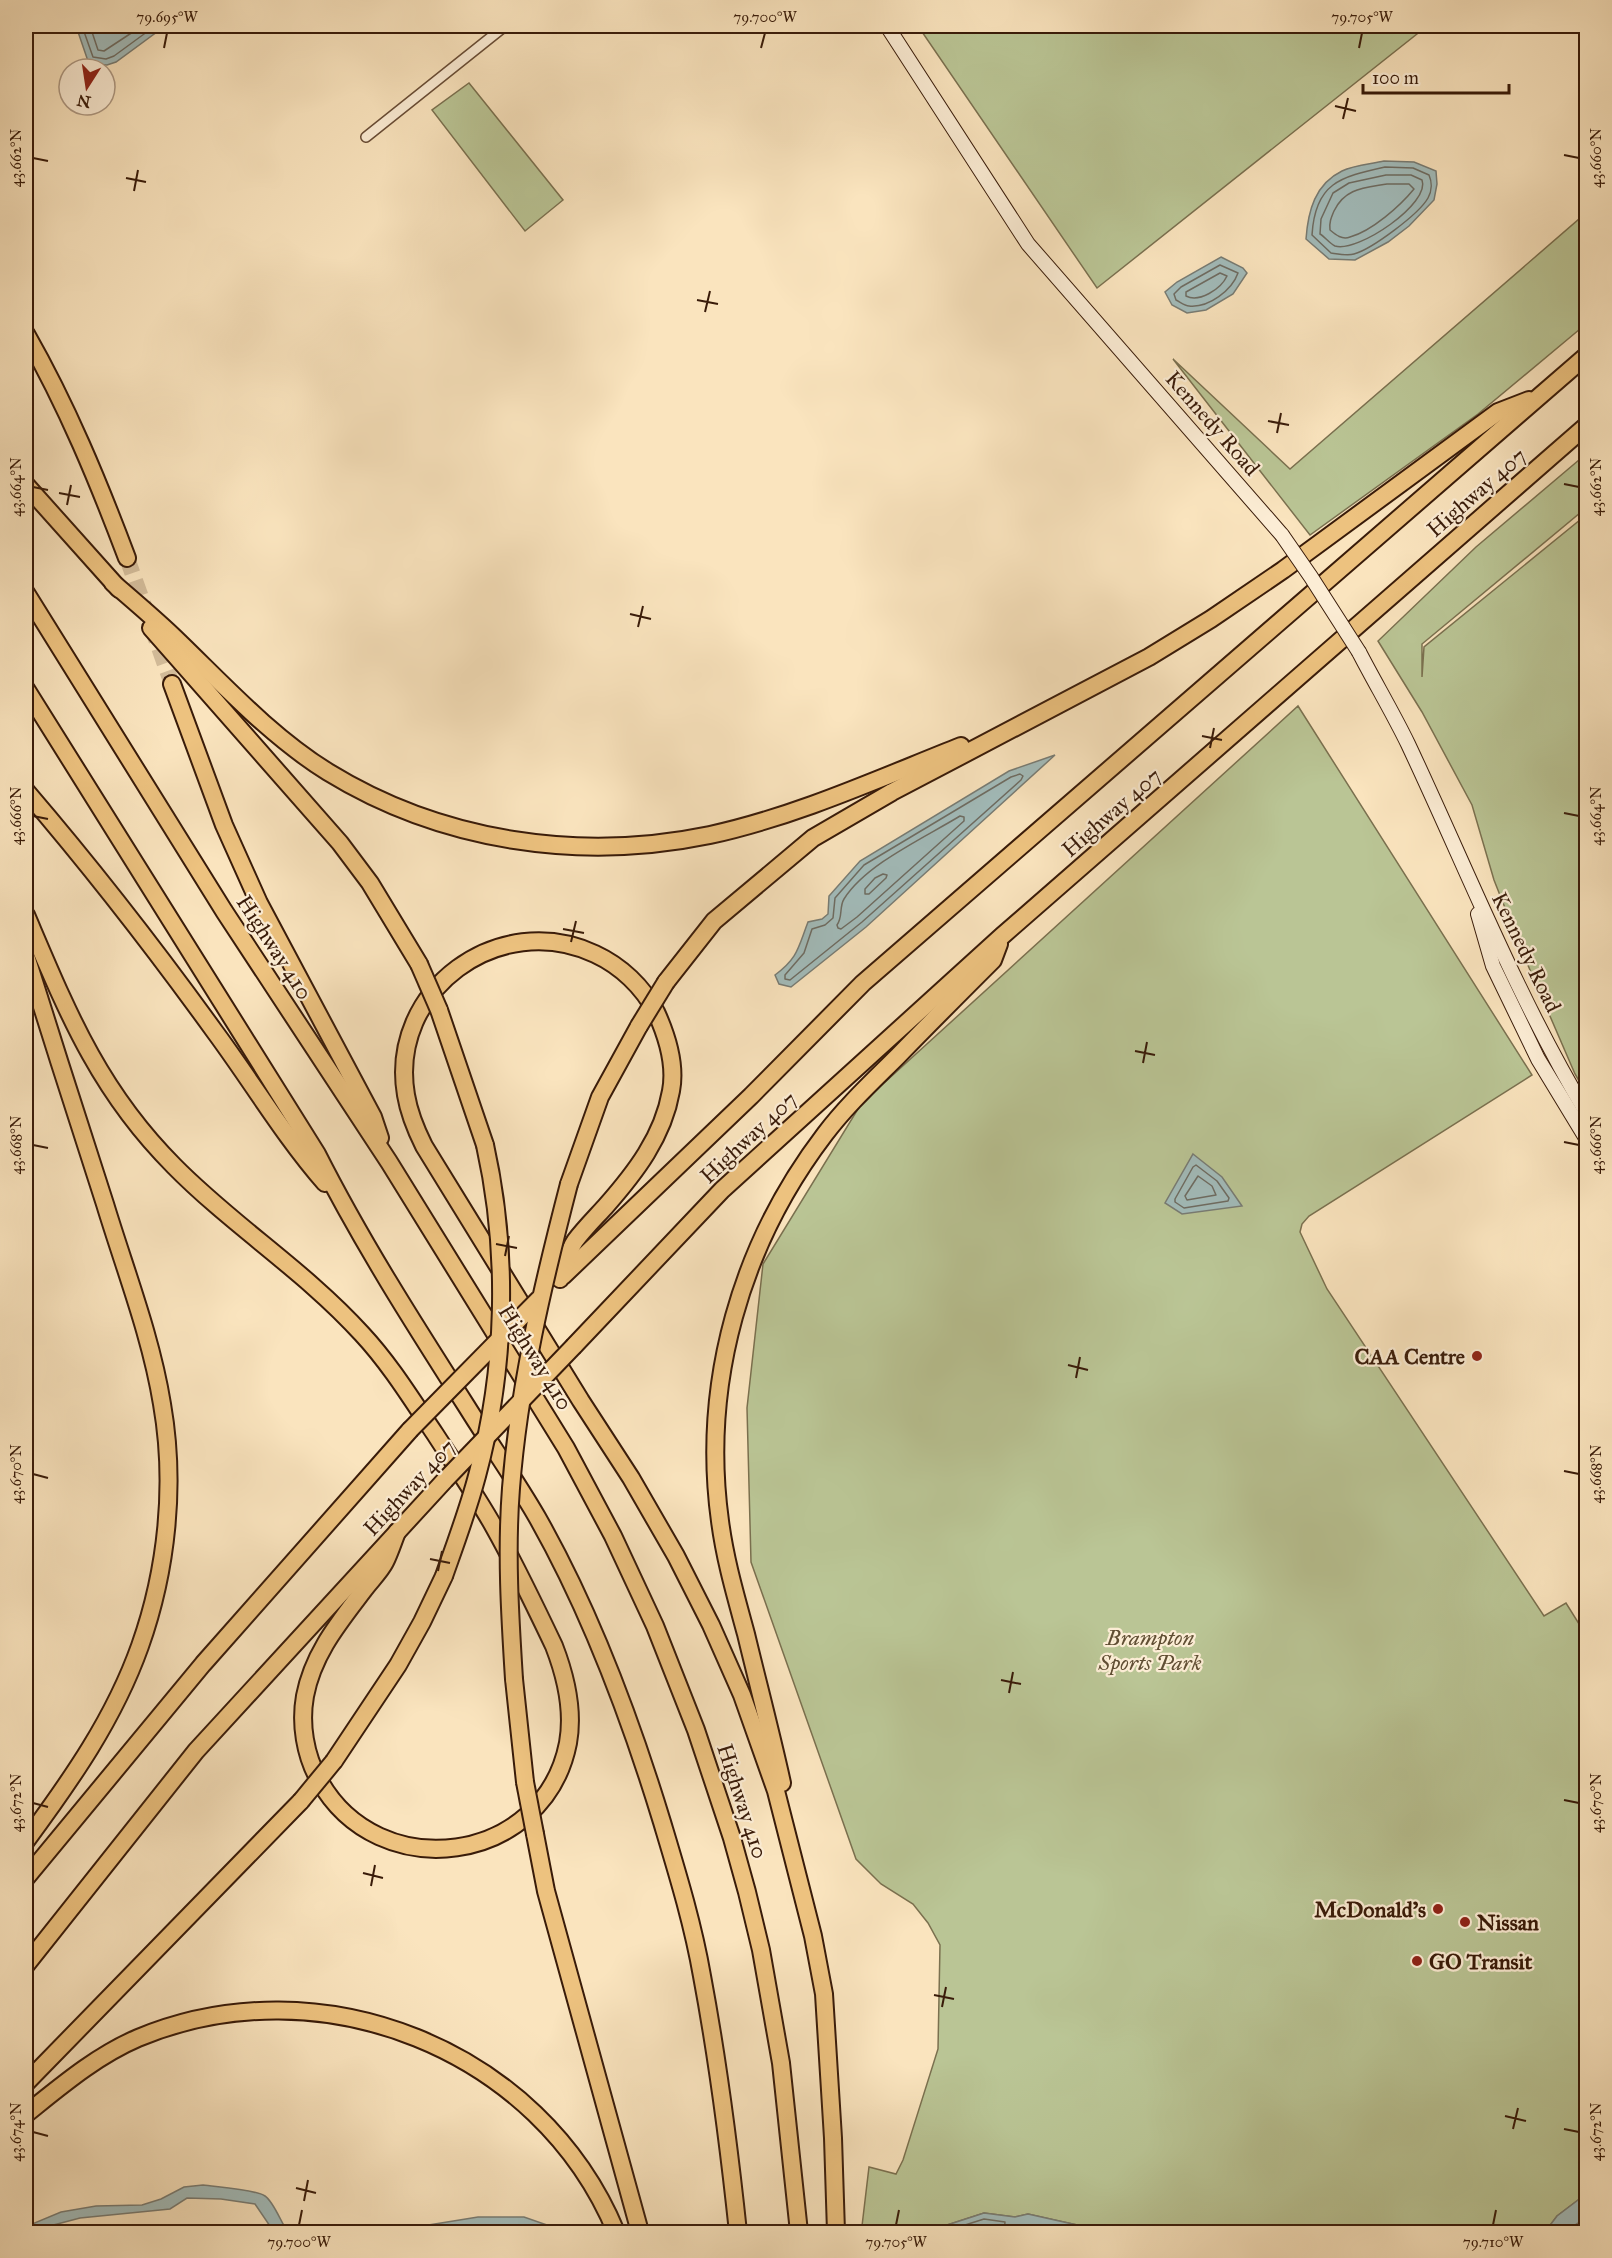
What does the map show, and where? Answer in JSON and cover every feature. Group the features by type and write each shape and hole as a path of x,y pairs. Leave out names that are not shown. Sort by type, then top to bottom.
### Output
{"highway":[{"path":"26,334 46,370 95,474 127,558"},
{"name":"Highway 407","path":"26,1878 203,1664 411,1430 539,1299 751,1096 863,983 1587,356"},
{"path":"639,2228 546,1891 525,1782 514,1679 509,1559 511,1489 519,1415 535,1326 569,1184 600,1097 666,982 714,921 813,838 892,792 1149,657 1211,619 1283,570 1498,412 1541,396"},
{"name":"Highway 407","path":"26,1965 196,1751 397,1532 722,1190 1002,936 1587,426"},
{"path":"26,485 340,843 382,903 419,964 439,1011 485,1145 492,1175 500,1266 500,1324 496,1379 477,1474 444,1576 398,1665 334,1761 301,1801 26,2084"},
{"path":"113,583 259,718 328,771 381,800 409,812 510,840 603,847 664,843 712,834 831,797 979,738 1006,734"},
{"name":"Highway 410","path":"26,593 224,910 388,1162 566,1448 613,1536 655,1626 696,1730 732,1838 761,1950 781,2063 799,2232"},
{"path":"172,684 224,825 297,976 373,1117 388,1162"},
{"path":"26,689 317,1154 342,1203 416,1327 537,1517 578,1598 644,1765 675,1864 702,1973 719,2077 738,2231"},
{"path":"26,791 77,851 168,967 298,1152 342,1203"},
{"path":"26,915 64,1006 89,1055 124,1110 199,1191 322,1293 363,1334 380,1355 411,1398 493,1527 554,1646 570,1703 568,1743 563,1762 545,1794 518,1823 487,1840 465,1847 441,1850 416,1848 396,1843 365,1829 332,1800 314,1772 305,1744 304,1698 315,1662 326,1639 384,1563 397,1532"},
{"path":"813,1936 812,1910 769,1727 727,1564 720,1521 715,1447 718,1398 724,1358 733,1317 756,1250 777,1206 798,1173 851,1103 993,960 1002,936"},
{"path":"560,1279 574,1243 622,1188 652,1145 668,1107 673,1069 664,1028 651,1002 622,970 585,949 558,942 522,941 504,944 467,961 435,989 416,1021 406,1057 405,1094 424,1146 631,1478 676,1556 711,1625 742,1695 776,1791 813,1936 824,1994 836,2232"},
{"path":"26,956 146,1332 163,1405 168,1486 166,1530 159,1576 140,1648 106,1723 80,1766 26,1841"},
{"path":"26,2114 85,2068 111,2052 166,2028 226,2014 257,2011 288,2010 341,2015 385,2025 432,2044 457,2056 512,2093 537,2116 571,2156 594,2189 613,2226"}],"main road":[{"name":"Kennedy Road","path":"887,26 1028,244 1282,535 1311,577 1359,652 1407,742 1466,873 1551,1051 1587,1112"},
{"name":"Kennedy Road","path":"1466,873 1493,966 1538,1059 1587,1138"}],"street":[{"path":"366,137 505,26"}],"green space":[{"path":"918,26 1427,26 1097,288"},
{"path":"469,83 563,200 525,231 432,110"},
{"path":"1586,213 1586,324 1478,414 1310,535 1173,359 1290,469"},
{"path":"1586,454 1586,508 1422,644 1422,677 1424,647 1586,515 1586,1093 1575,1074 1524,956 1494,880 1472,805 1422,712 1378,641 1476,547"},
{"name":"Brampton Sports Park","path":"1298,706 1532,1075 1309,1216 1302,1224 1300,1232 1327,1289 1544,1616 1566,1603 1586,1635 1586,2194 1557,2216 1545,2232 1101,2232 1028,2214 1015,2217 984,2213 932,2232 870,2232 862,2226 869,2167 896,2174 903,2160 938,2049 940,1945 928,1923 913,1904 881,1884 856,1859 751,1562 747,1408 763,1264 861,1104"}],"water":[{"path":"76,26 165,26 117,61 117,57 87,57"},
{"path":"1384,161 1414,162 1436,171 1437,184 1434,200 1409,226 1388,242 1355,260 1329,259 1306,239 1311,209 1319,191 1325,183 1342,171"},
{"path":"1221,257 1243,268 1247,273 1233,294 1206,310 1187,313 1172,305 1165,292 1177,282"},
{"path":"1055,755 866,927 791,987 779,984 775,975 793,958 808,922 822,919 828,914 829,896 860,861 1009,771"},
{"path":"1193,1154 1222,1177 1242,1206 1182,1214 1165,1203"},
{"path":"203,2185 244,2190 265,2196 288,2232 274,2232 255,2204 221,2199 187,2198 170,2209 80,2218 46,2227 38,2232 26,2232 32,2224 61,2212 96,2206 142,2205 161,2199 184,2187"},
{"path":"1586,2194 1586,2218 1575,2225 1570,2232 1545,2232 1557,2216"},
{"path":"984,2213 1015,2217 1028,2214 1101,2232 1043,2232 1021,2228 996,2232 932,2232"},
{"path":"478,2217 524,2217 567,2232 532,2232 517,2227 487,2226 449,2232 400,2232 404,2229"}],"tunnel":[{"path":"127,558 172,684"}],"place":[{"name":"CAA Centre","path":"1477,1356"},
{"name":"McDonald's","path":"1438,1909"},
{"name":"Nissan","path":"1465,1922"},
{"name":"GO Transit","path":"1417,1961"}]}
